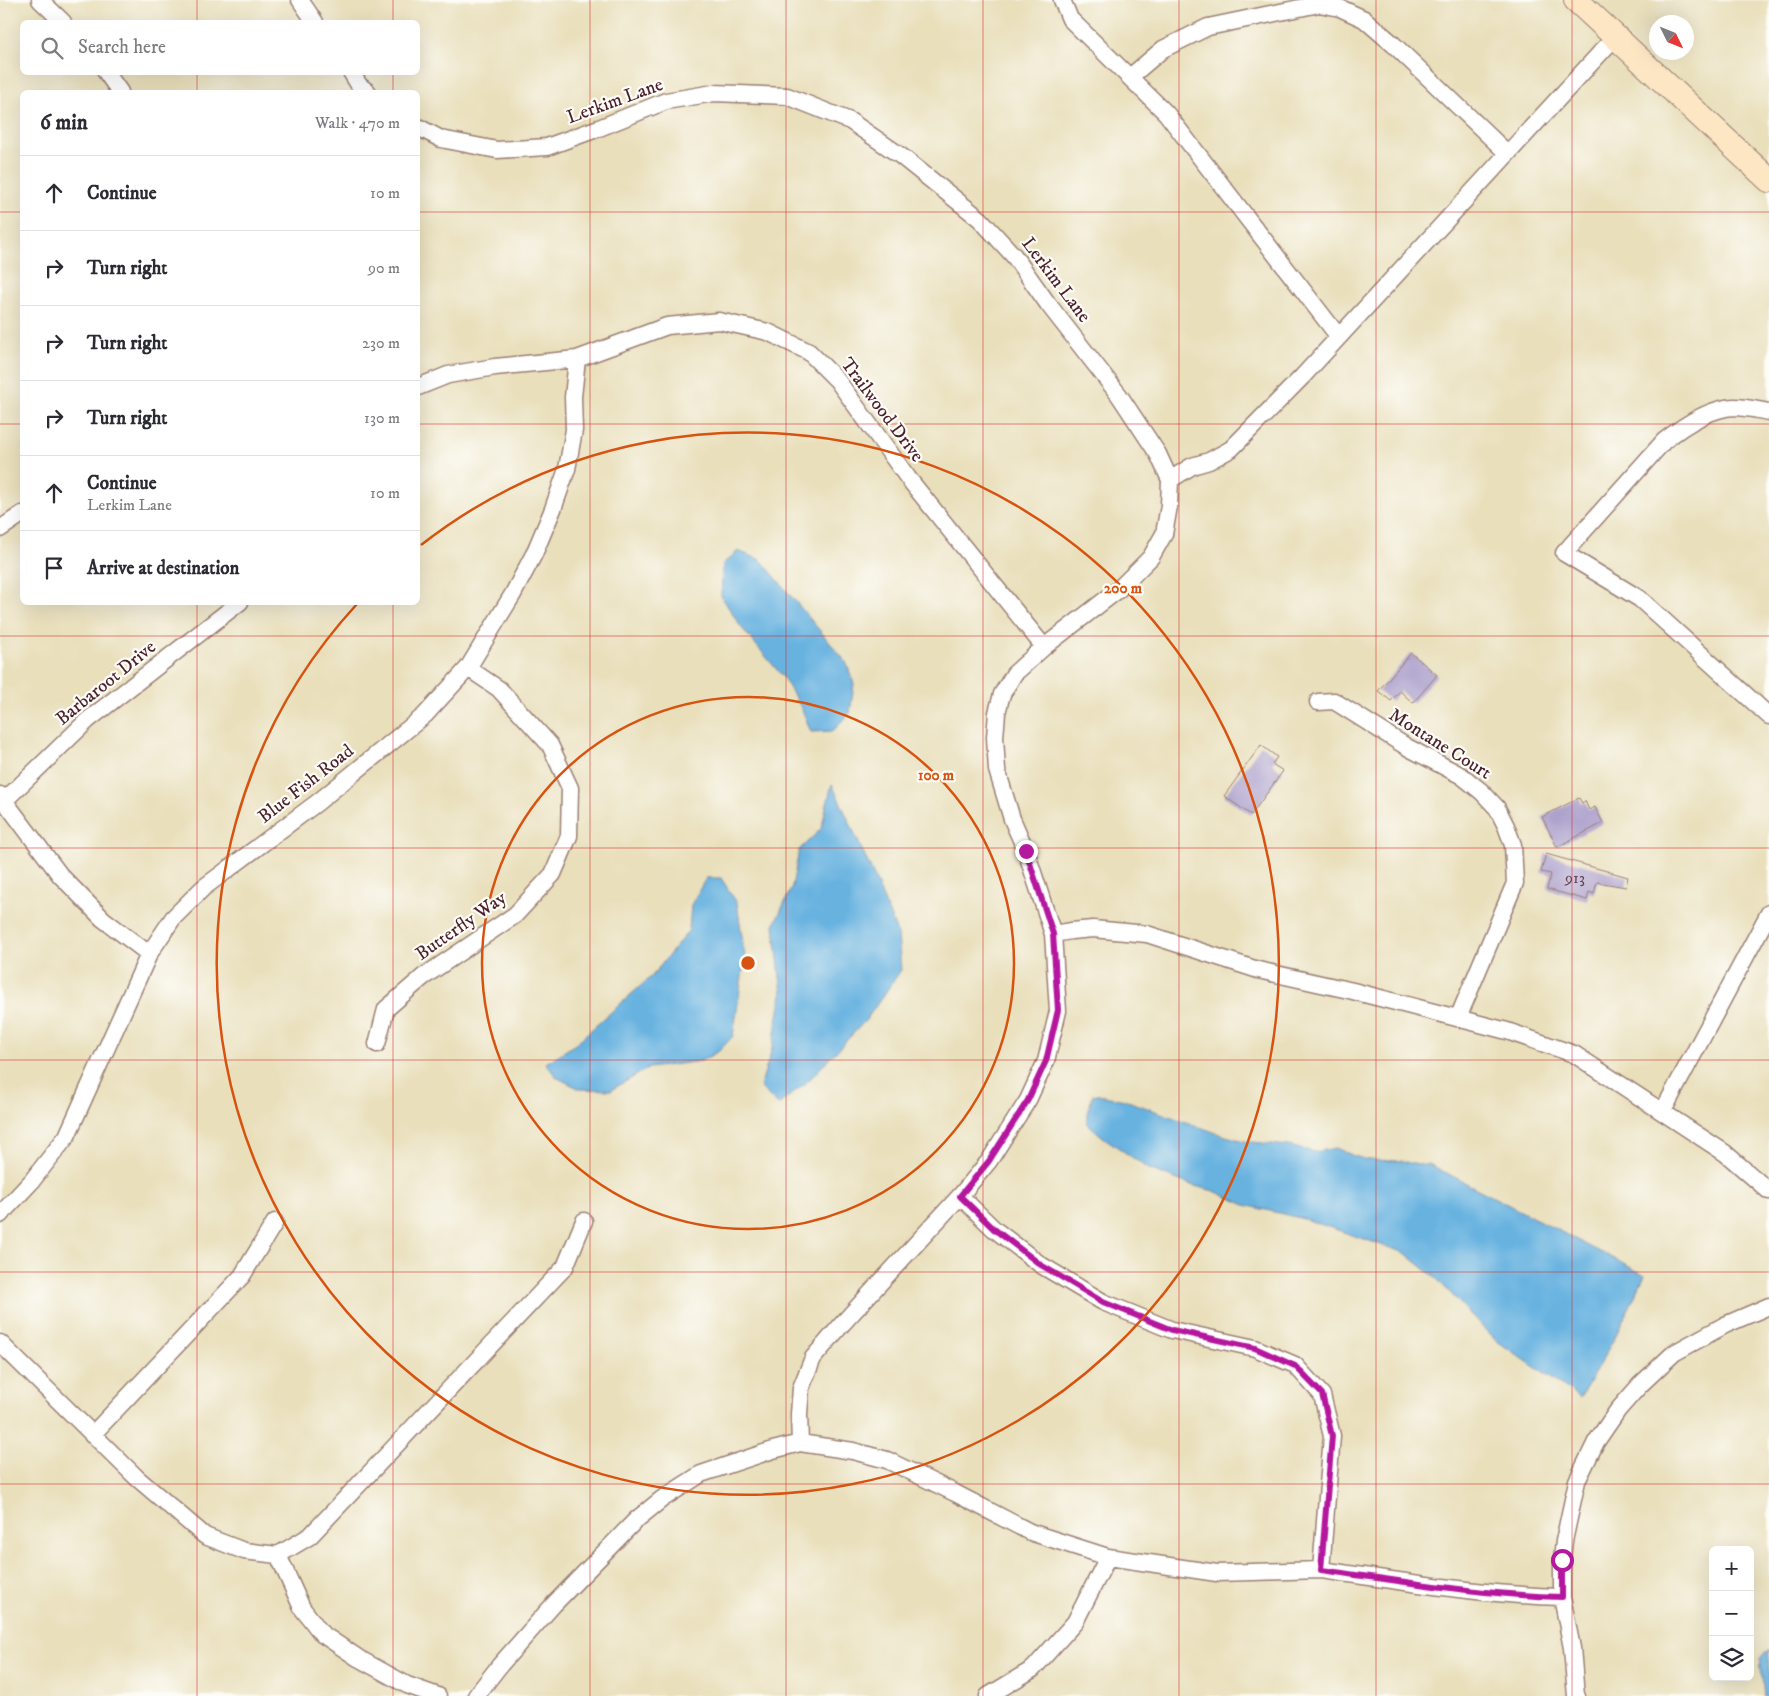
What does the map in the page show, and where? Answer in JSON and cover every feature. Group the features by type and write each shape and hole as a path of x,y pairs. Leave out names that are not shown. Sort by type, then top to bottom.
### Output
{"street":[{"path":"40,0 61,20"},
{"path":"300,0 314,20"},
{"path":"1062,0 1070,19 1166,114 1339,337"},
{"path":"1576,0 1769,180"},
{"path":"1130,77 1162,49 1208,27 1319,4 1340,8 1364,19 1393,44 1507,154"},
{"path":"1170,480 1192,466 1209,461 1231,449 1339,337 1615,37"},
{"path":"108,75 119,90"},
{"path":"352,75 365,90"},
{"name":"Lerkim Lane","path":"420,128 441,139 497,150 547,146 600,128 666,101 714,93 787,96 850,121 901,156 980,219 1014,256 1119,396 1158,454 1170,480 1169,506 1164,534 1151,557 1118,590 1044,647 1014,674 1002,694 997,712 995,737 997,770 1012,820 1026,851 1053,934 1058,1010 1046,1061 1028,1100 989,1161 960,1196 843,1323 814,1358 801,1388 799,1414 800,1443"},
{"name":"Trailwood Drive","path":"420,385 448,375 495,367 577,359 668,326 719,320 768,332 809,352 838,380 908,478 1044,647"},
{"name":"Blue Fish Road","path":"0,1215 31,1182 67,1136 149,954 173,918 203,888 318,802 425,716 468,668 526,570 553,509 566,468 574,430 573,397 577,359"},
{"path":"1769,412 1733,407 1704,415 1683,426 1664,440 1564,552 1640,599 1769,716"},
{"path":"0,529 20,515"},
{"name":"Barbaroot Drive","path":"2,798 88,720 236,605"},
{"name":"Butterfly Way","path":"377,1044 386,1009 423,976 515,915 553,874 569,836 570,788 550,745 499,688 468,668"},
{"name":"Montane Court","path":"1318,702 1334,701 1407,747 1462,776 1497,808 1506,826 1513,845 1515,883 1458,1018"},
{"path":"2,798 60,875 103,920 149,954"},
{"path":"1663,1111 1769,913"},
{"path":"1053,934 1094,930 1147,934 1258,970 1353,991 1507,1031 1574,1054 1725,1153 1769,1191"},
{"path":"960,1196 994,1229 1041,1265 1103,1302 1172,1330 1255,1348 1295,1366 1322,1394 1332,1436 1321,1570"},
{"path":"0,1343 137,1478 205,1536 244,1551 278,1555 310,1536 565,1267 584,1221"},
{"path":"92,1435 242,1276 275,1222"},
{"path":"1576,1696 1572,1648 1562,1597 1562,1560 1564,1541 1577,1481 1596,1442 1618,1410 1640,1385 1674,1353 1725,1325 1769,1306"},
{"path":"476,1696 500,1665 554,1604 636,1520 662,1499 701,1474 800,1443 853,1451 887,1460 1030,1532 1108,1556 1217,1573 1321,1570 1460,1590 1521,1596 1562,1597"},
{"path":"278,1555 302,1608 322,1634 358,1658 407,1686 438,1696"},
{"path":"988,1696 1033,1669 1075,1622 1108,1556"}],"water":[{"path":"738,551 761,560 846,662 854,684 850,713 833,731 811,732 802,709 783,677 741,627 721,596 723,564"},
{"path":"832,784 874,876 898,935 901,970 866,1020 808,1081 778,1105 760,1087 772,1049 782,994 774,925 792,887 799,850 821,829"},
{"path":"706,878 721,878 737,903 745,957 733,1036 719,1051 701,1061 649,1068 611,1090 580,1089 556,1077 546,1063 574,1045 653,975 689,930 691,905"},
{"path":"1093,1094 1125,1100 1244,1141 1289,1146 1314,1152 1336,1148 1369,1160 1402,1161 1418,1165 1429,1164 1645,1275 1615,1337 1580,1398 1494,1339 1437,1279 1405,1253 1308,1220 1245,1205 1214,1191 1191,1185 1149,1169 1103,1137 1087,1123 1087,1114"},
{"path":"1769,1650 1769,1696 1764,1696 1760,1660"}],"building":[{"path":"1411,653 1437,675 1413,703 1400,691 1391,701 1378,691"},
{"path":"1261,745 1277,757 1272,764 1283,771 1251,815 1224,796"},
{"path":"1579,798 1582,803 1585,801 1589,810 1595,807 1603,823 1557,847 1542,817"},
{"path":"1546,854 1628,877 1626,887 1597,882 1594,894 1589,892 1587,900 1547,889 1551,874 1541,872"}],"route":[{"path":"1026,851 1053,934 1058,1010 1046,1061 1028,1100 989,1161 960,1196 994,1229 1041,1265 1103,1302 1172,1330 1255,1348 1295,1366 1322,1394 1332,1436 1321,1570 1460,1590 1521,1596 1562,1597 1562,1560"}]}
